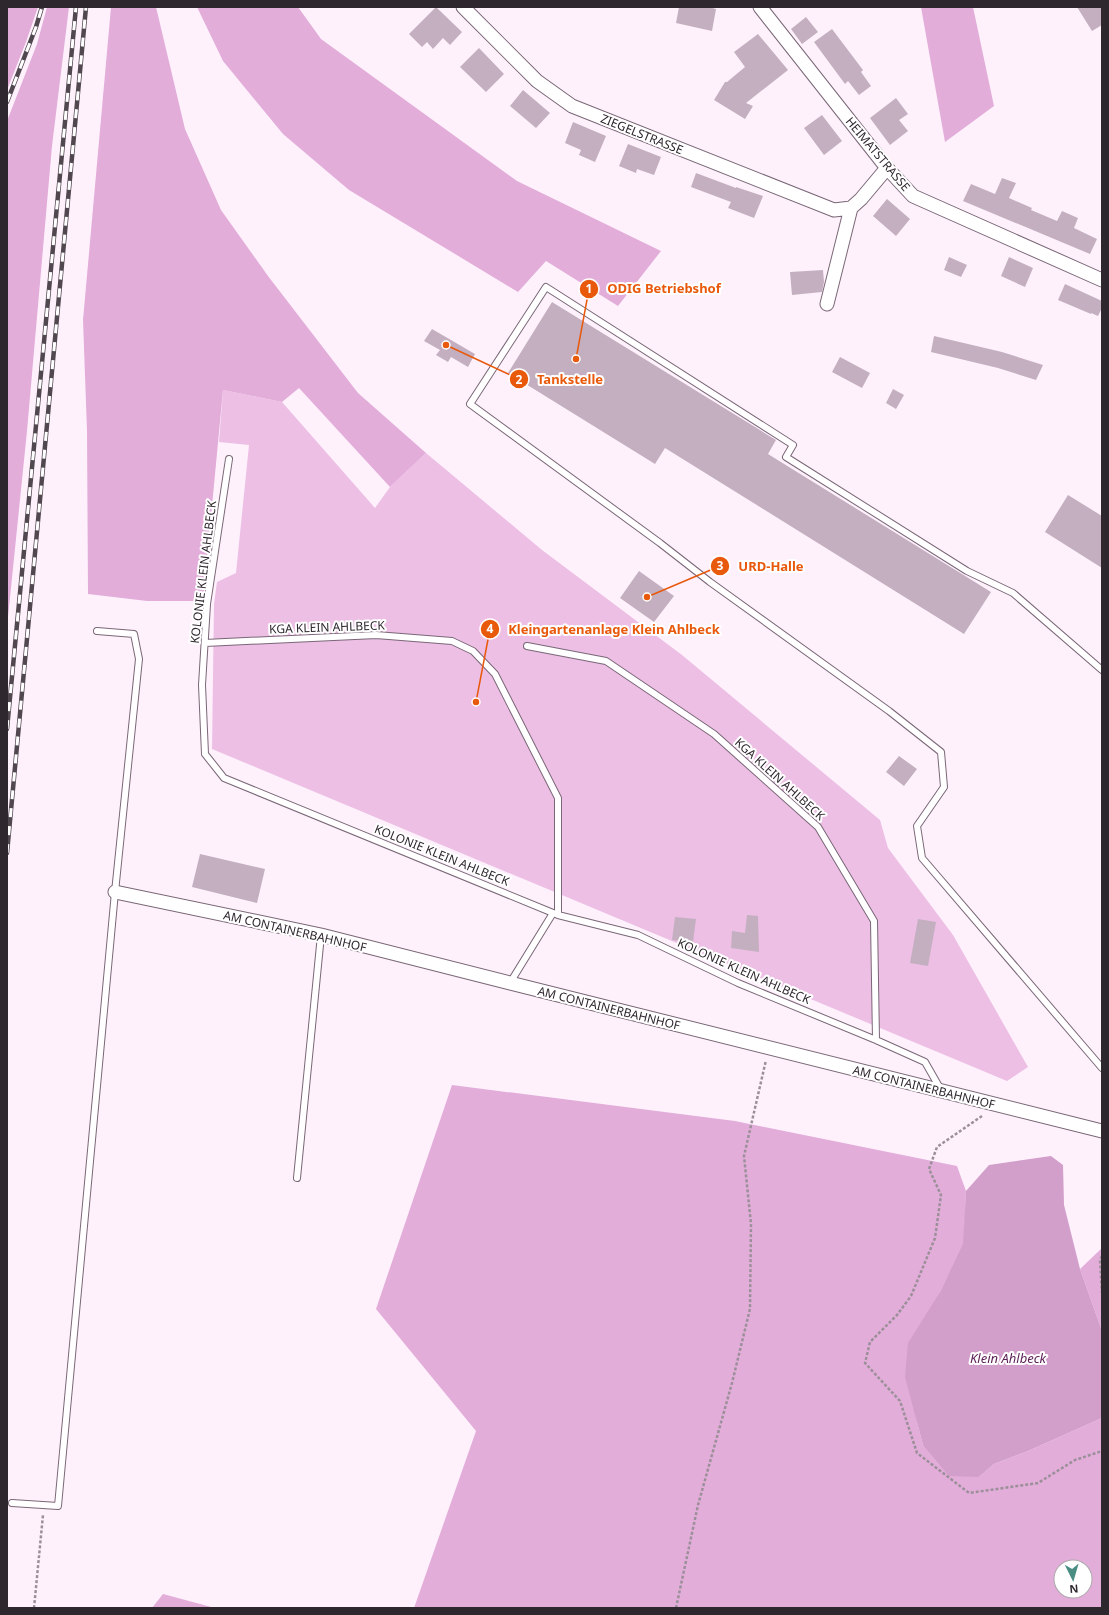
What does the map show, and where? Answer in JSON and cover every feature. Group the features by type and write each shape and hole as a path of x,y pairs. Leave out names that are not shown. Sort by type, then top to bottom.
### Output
{"street":[{"name":"ZIEGELSTRASSE","path":"463,7 537,81 572,106 834,210 851,208"},
{"name":"HEIMATSTRASSE","path":"760,7 887,168 913,196 1102,280"},
{"path":"827,304 851,208 862,199 887,168"},
{"name":"AM CONTAINERBAHNHOF","path":"115,892 321,935 997,1106 1102,1131"}],"lane":[{"path":"1102,670 1013,593 967,571 786,457 793,445 546,287 470,404 660,543 710,582 889,711 941,752 944,787 917,826 922,858 1102,1068"},
{"name":"KOLONIE KLEIN AHLBECK","path":"229,459 208,604 202,685 205,754 224,778 556,914 638,935 738,983 925,1062 942,1091"},
{"path":"12,1503 58,1506 115,892 139,659 134,634 96,631"},
{"name":"KGA KLEIN AHLBECK","path":"205,643 376,635 452,641 473,651 495,674 558,798 556,914"},
{"name":"KGA KLEIN AHLBECK","path":"528,646 606,661 714,734 818,828 874,920 876,1040"},
{"path":"510,983 556,914"},
{"path":"297,1178 321,935"}],"path":[{"path":"676,1608 698,1505 732,1383 750,1309 751,1224 744,1156 769,1048"},
{"path":"997,1106 937,1148 929,1169 941,1195 935,1238 911,1296 897,1315 870,1342 865,1363 900,1401 916,1453 969,1493 1038,1483 1075,1460 1102,1451"},
{"path":"1102,1256 1100,1260 1102,1293"},
{"path":"34,1608 44,1505"}],"shaded area":[{"path":"7,7 38,7 7,90"},
{"path":"47,7 69,7 52,146 27,431 7,627 7,121 37,44"},
{"path":"111,7 156,7 185,129 221,210 268,276 358,393 426,453 390,487 299,388 282,402 223,390 203,601 147,601 88,594 87,431 83,320"},
{"path":"197,7 298,7 321,39 517,181 661,251 618,306 546,261 518,292 349,190 283,134 223,61"},
{"path":"921,7 973,7 994,106 945,142"},
{"path":"223,390 282,402 375,508 390,487 426,453 542,550 682,655 880,820 888,848 953,935 1028,1067 1007,1081 212,749 214,604 217,582 236,573 249,445 219,442"},
{"path":"452,1085 735,1121 957,1166 966,1191 964,1244 940,1292 917,1422 923,1445 979,1477 994,1464 1028,1451 1102,1418 1102,1608 414,1608 476,1431 376,1309"},
{"path":"1102,1248 1102,1331 1080,1269"},
{"path":"163,1594 215,1608 152,1608"}],"water":[{"name":"Klein Ahlbeck","path":"1051,1156 1063,1165 1064,1205 1080,1269 1102,1331 1102,1418 1028,1451 994,1464 979,1477 949,1476 923,1445 905,1377 908,1343 940,1292 963,1244 966,1191 989,1165"}],"building":[{"path":"436,7 462,32 450,45 443,38 433,49 427,42 422,47 409,34"},
{"path":"679,7 709,7 716,9 712,31 676,23"},
{"path":"1077,7 1102,7 1102,25 1092,31"},
{"path":"806,17 818,32 802,44 791,29"},
{"path":"832,29 863,70 861,72 871,86 859,95 848,81 845,84 814,42"},
{"path":"758,34 788,70 746,103 753,106 745,119 714,100 725,82 745,67 734,52"},
{"path":"479,48 504,74 486,92 460,67"},
{"path":"523,90 550,113 536,128 510,106"},
{"path":"896,98 908,114 899,120 908,131 890,145 870,118"},
{"path":"822,115 842,141 824,155 804,128"},
{"path":"573,122 606,136 595,162 579,155 581,150 565,143"},
{"path":"628,144 661,157 654,175 637,169 636,173 619,166"},
{"path":"696,173 763,196 754,218 728,208 731,202 691,187"},
{"path":"1002,178 1016,183 1009,198 1032,208 1031,210 1057,221 1062,211 1078,218 1074,228 1097,239 1090,254 963,201 971,184 995,194"},
{"path":"887,199 910,219 896,236 873,216"},
{"path":"949,257 967,265 961,277 944,270"},
{"path":"1009,257 1033,268 1025,287 1001,276"},
{"path":"823,270 824,282 822,292 792,295 790,272"},
{"path":"1065,284 1102,301 1102,308 1098,316 1058,300"},
{"path":"552,302 776,440 768,454 991,592 964,634 665,448 655,464 508,373"},
{"path":"432,329 475,354 468,367 451,357 448,362 436,355 440,350 424,341"},
{"path":"934,336 1002,352 1043,365 1036,380 998,368 931,352"},
{"path":"840,357 870,373 862,388 832,372"},
{"path":"893,389 904,395 896,409 886,403"},
{"path":"1068,495 1102,516 1102,568 1045,532"},
{"path":"639,571 674,596 654,622 620,598"},
{"path":"899,756 917,769 904,786 886,772"},
{"path":"200,854 265,869 257,903 192,887"},
{"path":"747,915 758,916 759,952 731,948 732,931 745,933"},
{"path":"675,917 696,919 693,942 672,940"},
{"path":"918,919 936,922 928,966 910,963"}],"railway":[{"path":"7,102 36,27 42,7"},
{"path":"7,729 76,7"},
{"path":"7,853 86,7"}],"place":[{"name":"Tankstelle","path":"446,345"},
{"name":"ODIG Betriebshof","path":"576,359"},
{"name":"URD-Halle","path":"647,597"},
{"name":"Kleingartenanlage Klein Ahlbeck","path":"476,702"}]}
